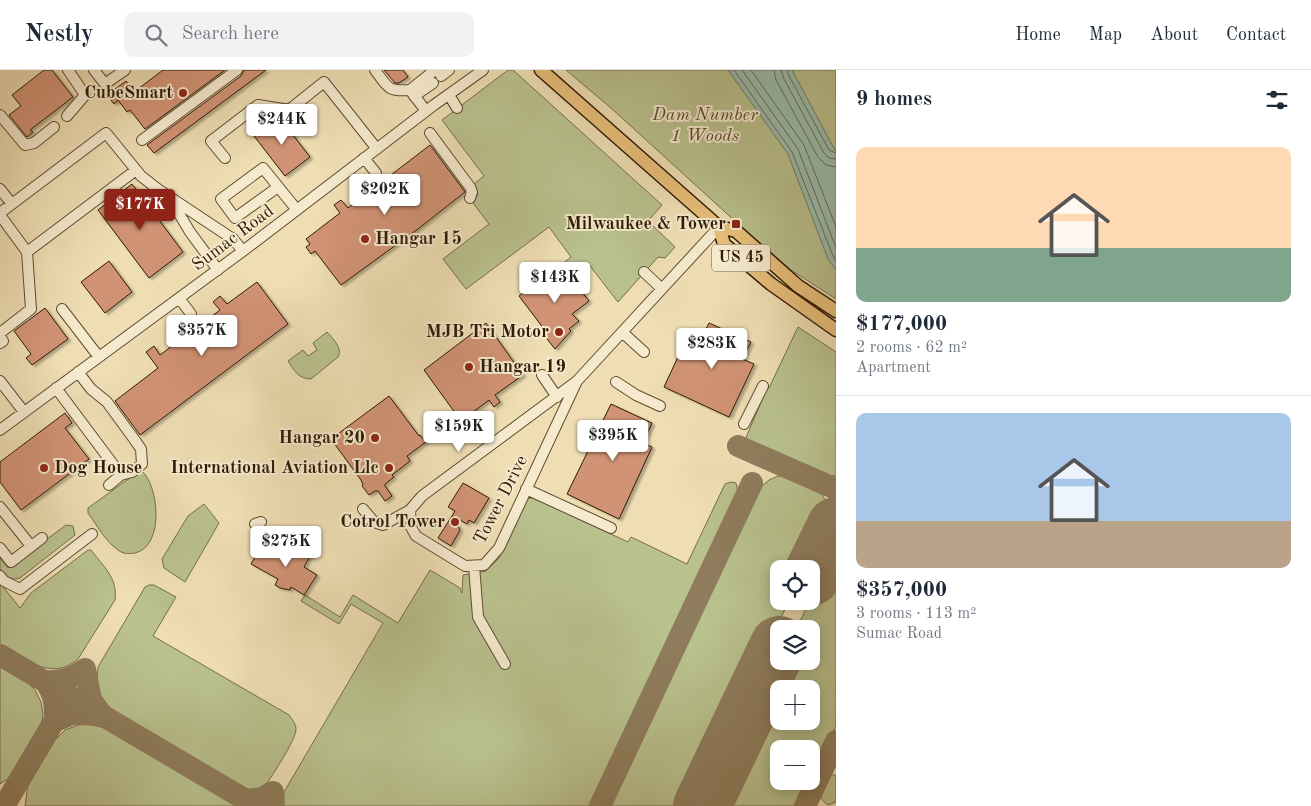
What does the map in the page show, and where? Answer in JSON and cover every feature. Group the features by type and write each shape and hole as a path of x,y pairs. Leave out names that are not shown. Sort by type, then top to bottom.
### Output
{"main road":[{"name":"US 45","path":"541,70 719,226 736,231 798,286 836,311"},
{"name":"US 45","path":"719,226 724,244 778,289 836,330"}],"street":[{"path":"67,116 85,95 68,70"},
{"path":"94,70 105,84 125,70"},
{"path":"142,140 236,70"},
{"path":"375,70 392,90 412,93 426,111"},
{"name":"Sumac Road","path":"0,430 218,270 449,95 471,73 483,70"},
{"path":"412,93 435,74"},
{"path":"225,158 211,141 258,105 289,110 324,82 377,149"},
{"path":"449,95 457,108"},
{"path":"0,116 25,145 34,143 54,127"},
{"path":"0,333 31,310 27,252 0,214 106,133 136,170 158,190 233,239 243,251"},
{"path":"430,133 470,188 472,192 470,198"},
{"path":"364,158 376,172"},
{"path":"278,187 235,218 221,199 263,168 297,210"},
{"path":"27,252 136,170"},
{"path":"0,188 12,204"},
{"path":"171,198 190,232 218,270"},
{"name":"Tower Drive","path":"577,381 499,548 484,565 465,566 416,536 411,527 410,510 422,496 577,381 719,226"},
{"path":"644,272 662,289"},
{"path":"179,298 191,314"},
{"path":"62,309 99,357"},
{"path":"622,332 644,352"},
{"path":"0,337 3,340 0,343"},
{"path":"78,372 91,389 107,402 141,449 142,464 132,472 121,475 109,486"},
{"path":"542,375 556,397"},
{"path":"0,381 24,412"},
{"path":"616,382 636,395 660,406"},
{"path":"744,424 763,386"},
{"path":"56,388 121,475"},
{"path":"526,489 611,528"},
{"path":"0,507 31,546"},
{"path":"363,509 374,522 383,524 410,510"},
{"path":"0,576 4,581 20,589 92,534"},
{"path":"0,548 11,562 42,538"},
{"path":"474,566 478,617 505,664"}],"green space":[{"path":"508,70 513,70 662,205 648,221 675,247 665,258 658,257 618,302 590,266 573,280 561,265 571,257 549,227 466,289 443,259 489,224 473,203 478,194 474,184 484,176 442,120"},
{"name":"Dam Number 1 Woods","path":"566,70 836,70 836,299 791,270"},
{"path":"798,327 836,352 836,476 819,475 745,440 767,388 769,388"},
{"path":"327,332 338,347 338,357 311,379 300,376 294,371 288,361 303,350 308,356 317,350 313,343"},
{"path":"141,470 152,488 156,514 155,528 145,548 135,553 125,553 119,551 105,537 88,513 88,508"},
{"path":"778,476 787,477 805,482 813,487 825,500 829,518 809,560 770,560 770,610 785,610 780,620 770,620 770,641 691,806 610,806 762,486"},
{"path":"736,483 738,492 589,806 284,806 284,792 383,623 351,604 339,624 301,601 305,595 340,617 353,595 398,623 430,570 460,588 462,593 463,575 486,571 499,558 525,501 530,498 534,498 628,542 631,537 687,564 725,484"},
{"path":"204,504 219,523 185,582 164,568 162,559 188,516"},
{"path":"66,525 73,526 75,535 20,578 14,579 9,577 0,569 0,558 8,568"},
{"path":"836,546 836,726 820,760 820,740 770,740 770,790 806,790 798,806 712,806 770,684 770,730 820,730 820,680 772,680 777,670 820,670 820,620 800,620 806,610 820,610 820,579"},
{"path":"88,550 91,550 112,579 115,600 78,659 68,666 48,668 28,661 0,644 0,583 20,608 31,593"},
{"path":"154,585 176,597 153,636 289,715 294,722 296,729 292,741 268,782 262,786 248,790 244,789 117,714 103,699 97,681 98,667 145,587"},
{"path":"0,666 27,682 35,690 41,702 43,714 41,726 12,776 0,784"},
{"path":"84,723 105,728 237,806 25,806 28,784 53,742 65,730"},
{"path":"831,775 836,775 836,802 828,805 821,798 820,794 820,790"}],"water":[{"path":"728,70 792,70 836,152 836,270 828,259 788,154"}],"building":[{"path":"44,70 52,70 73,97 30,130 33,132 27,137 9,115 21,106 12,95"},
{"path":"163,70 225,70 145,129 130,110 127,112 118,100 114,104 107,95 126,81 134,92"},
{"name":"CubeSmart","path":"244,70 266,70 154,153 147,145 241,76"},
{"path":"384,70 403,70 408,77 399,83 395,83"},
{"path":"279,117 310,157 285,176 254,136"},
{"path":"430,145 465,192 341,285 315,251 311,254 306,247 310,244 306,239 340,213 334,205 341,200 348,208"},
{"path":"132,184 183,252 149,278 98,210"},
{"path":"109,261 132,292 105,313 81,282"},
{"path":"561,265 589,301 572,314 579,321 569,329 571,331 555,349 544,335 547,333 519,296"},
{"path":"257,282 288,324 140,435 115,401 158,368 146,352 154,346 160,355 220,310 213,302 220,296 227,304"},
{"path":"45,308 68,339 32,365 26,358 31,354 14,331"},
{"name":"Hangar 19","path":"486,323 523,375 495,395 500,402 494,407 489,400 461,421 424,370"},
{"path":"709,323 751,342 742,359 754,364 729,417 664,387 689,333 701,339"},
{"name":"Hangar 20","path":"389,396 419,436 426,442 407,456 410,461 392,475 394,477 385,484 392,496 385,501 378,491 369,495 362,486 361,480 331,439"},
{"path":"611,404 652,423 643,443 652,447 619,519 567,494"},
{"name":"Dog House","path":"65,413 72,423 65,428 89,459 21,510 0,482 0,462"},
{"path":"463,483 489,498 474,523 469,520 467,524 453,516 460,530 451,546 438,538 455,511 448,507"},
{"path":"263,543 290,559 293,554 301,549 314,549 304,567 317,575 304,595 291,587 290,590 280,588 275,585 278,579 251,564"}],"taxiway":[{"path":"738,446 836,489"},
{"path":"600,806 752,483"},
{"path":"0,655 256,806"},
{"path":"85,669 91,700 102,715 72,714 55,721 54,700 45,681 66,679 85,669"},
{"path":"4,806 62,708"},
{"path":"805,806 836,741"},
{"path":"245,800 264,798 273,792 273,806"}],"runway":[{"path":"819,560 836,526"},
{"path":"702,806 770,664"}],"tunnel":[{"path":"301,549 310,555"}],"place":[{"name":"CubeSmart","path":"183,93"},
{"name":"Milwaukee & Tower","path":"736,224"},
{"name":"Hangar 15","path":"365,239"},
{"name":"MJB Tri Motor","path":"559,332"},
{"name":"Hangar 19","path":"469,367"},
{"name":"Hangar 20","path":"375,438"},
{"name":"Dog House","path":"44,468"},
{"name":"International Aviation Llc","path":"389,468"},
{"name":"Cotrol Tower","path":"455,522"}]}
